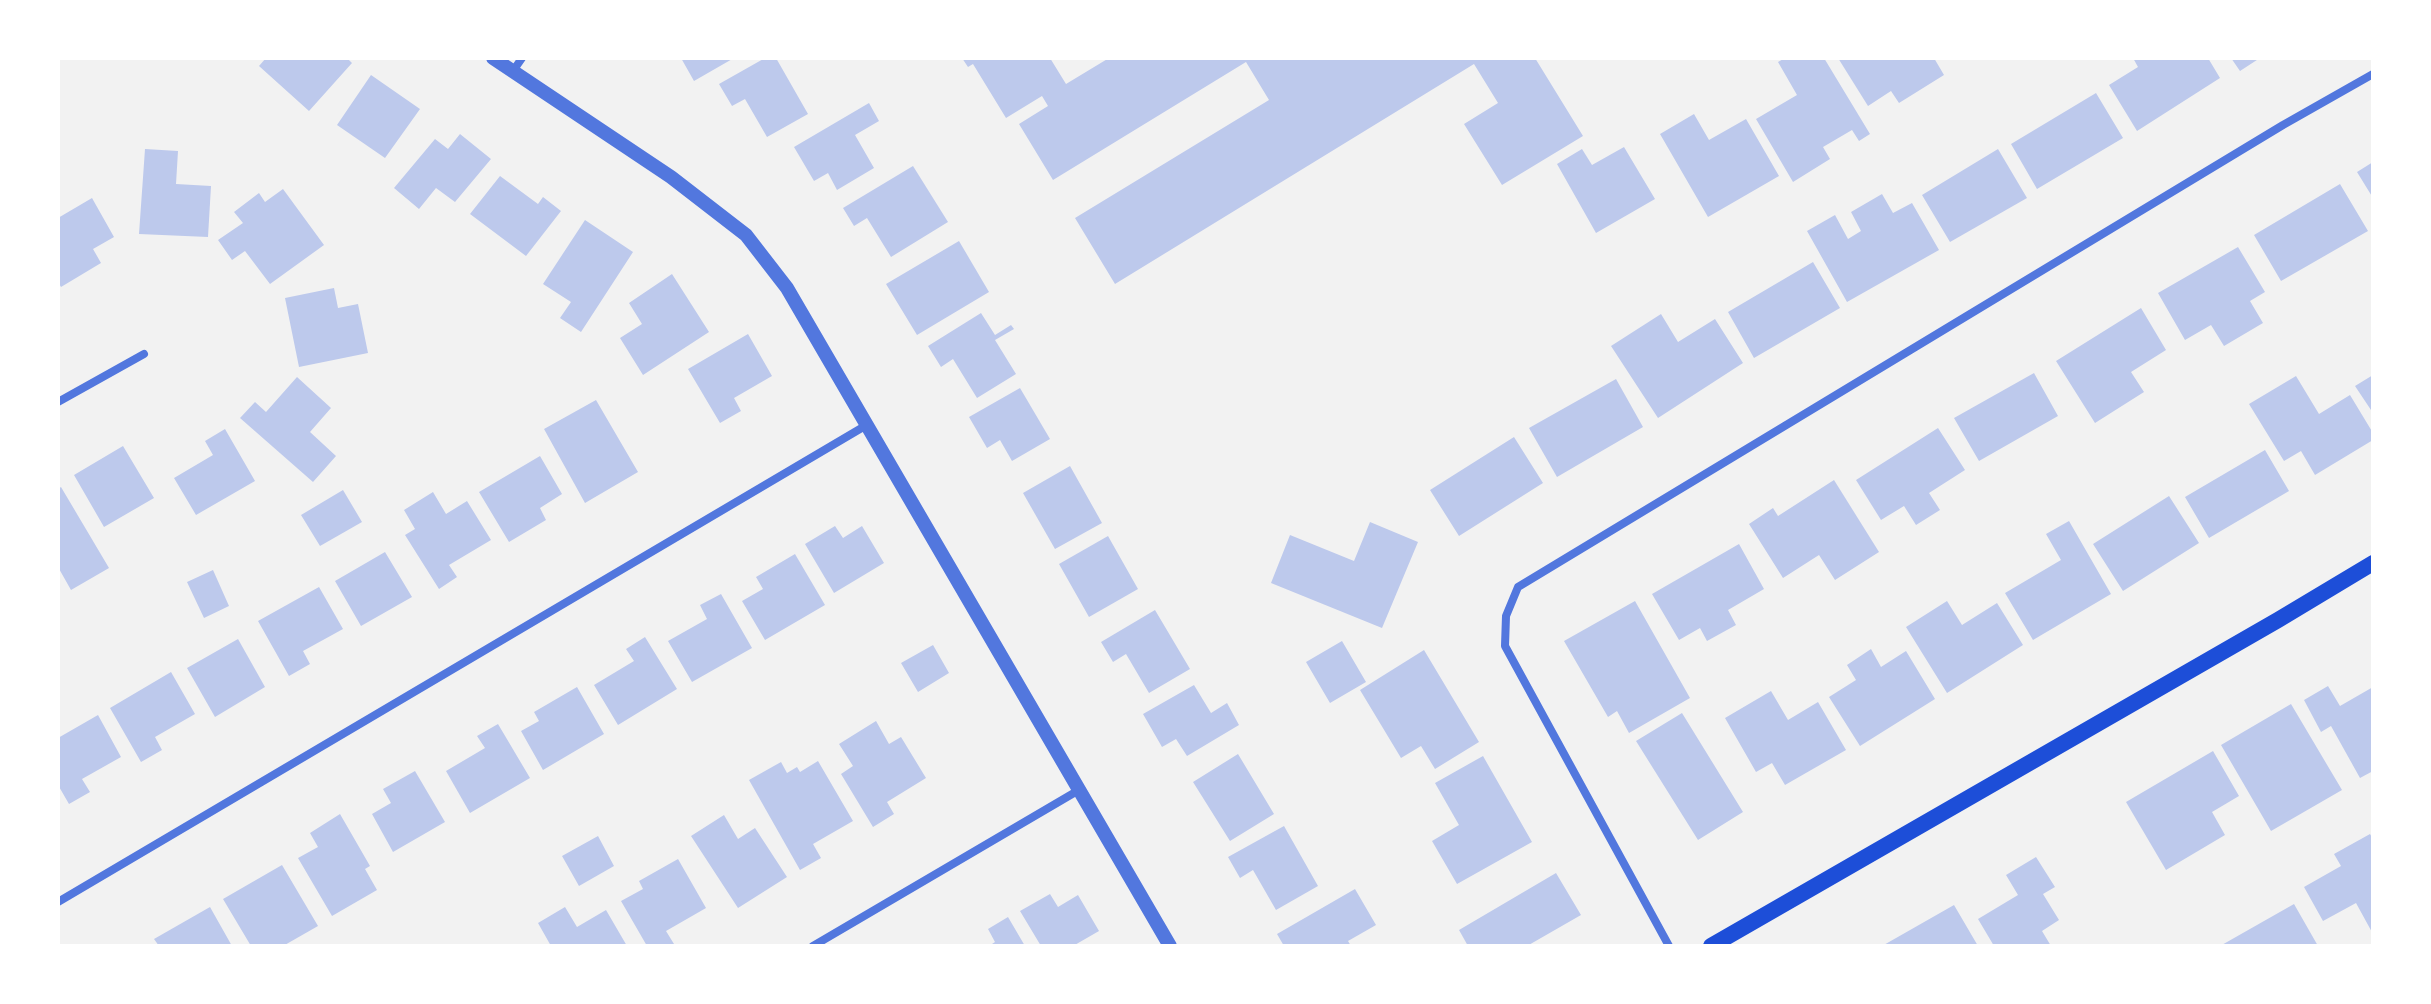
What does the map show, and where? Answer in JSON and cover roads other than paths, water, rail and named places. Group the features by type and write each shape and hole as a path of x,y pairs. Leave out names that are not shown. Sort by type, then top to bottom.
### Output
{"main road":[{"path":"1711,946 2373,563"}],"street":[{"path":"493,58 671,177 746,235 787,288 1170,946"},
{"path":"513,71 522,58"},
{"path":"1669,946 1505,646 1506,616 1518,587 2283,125 2373,74"},
{"path":"58,402 144,354"},
{"path":"58,902 865,426"},
{"path":"813,946 1079,790"}]}
